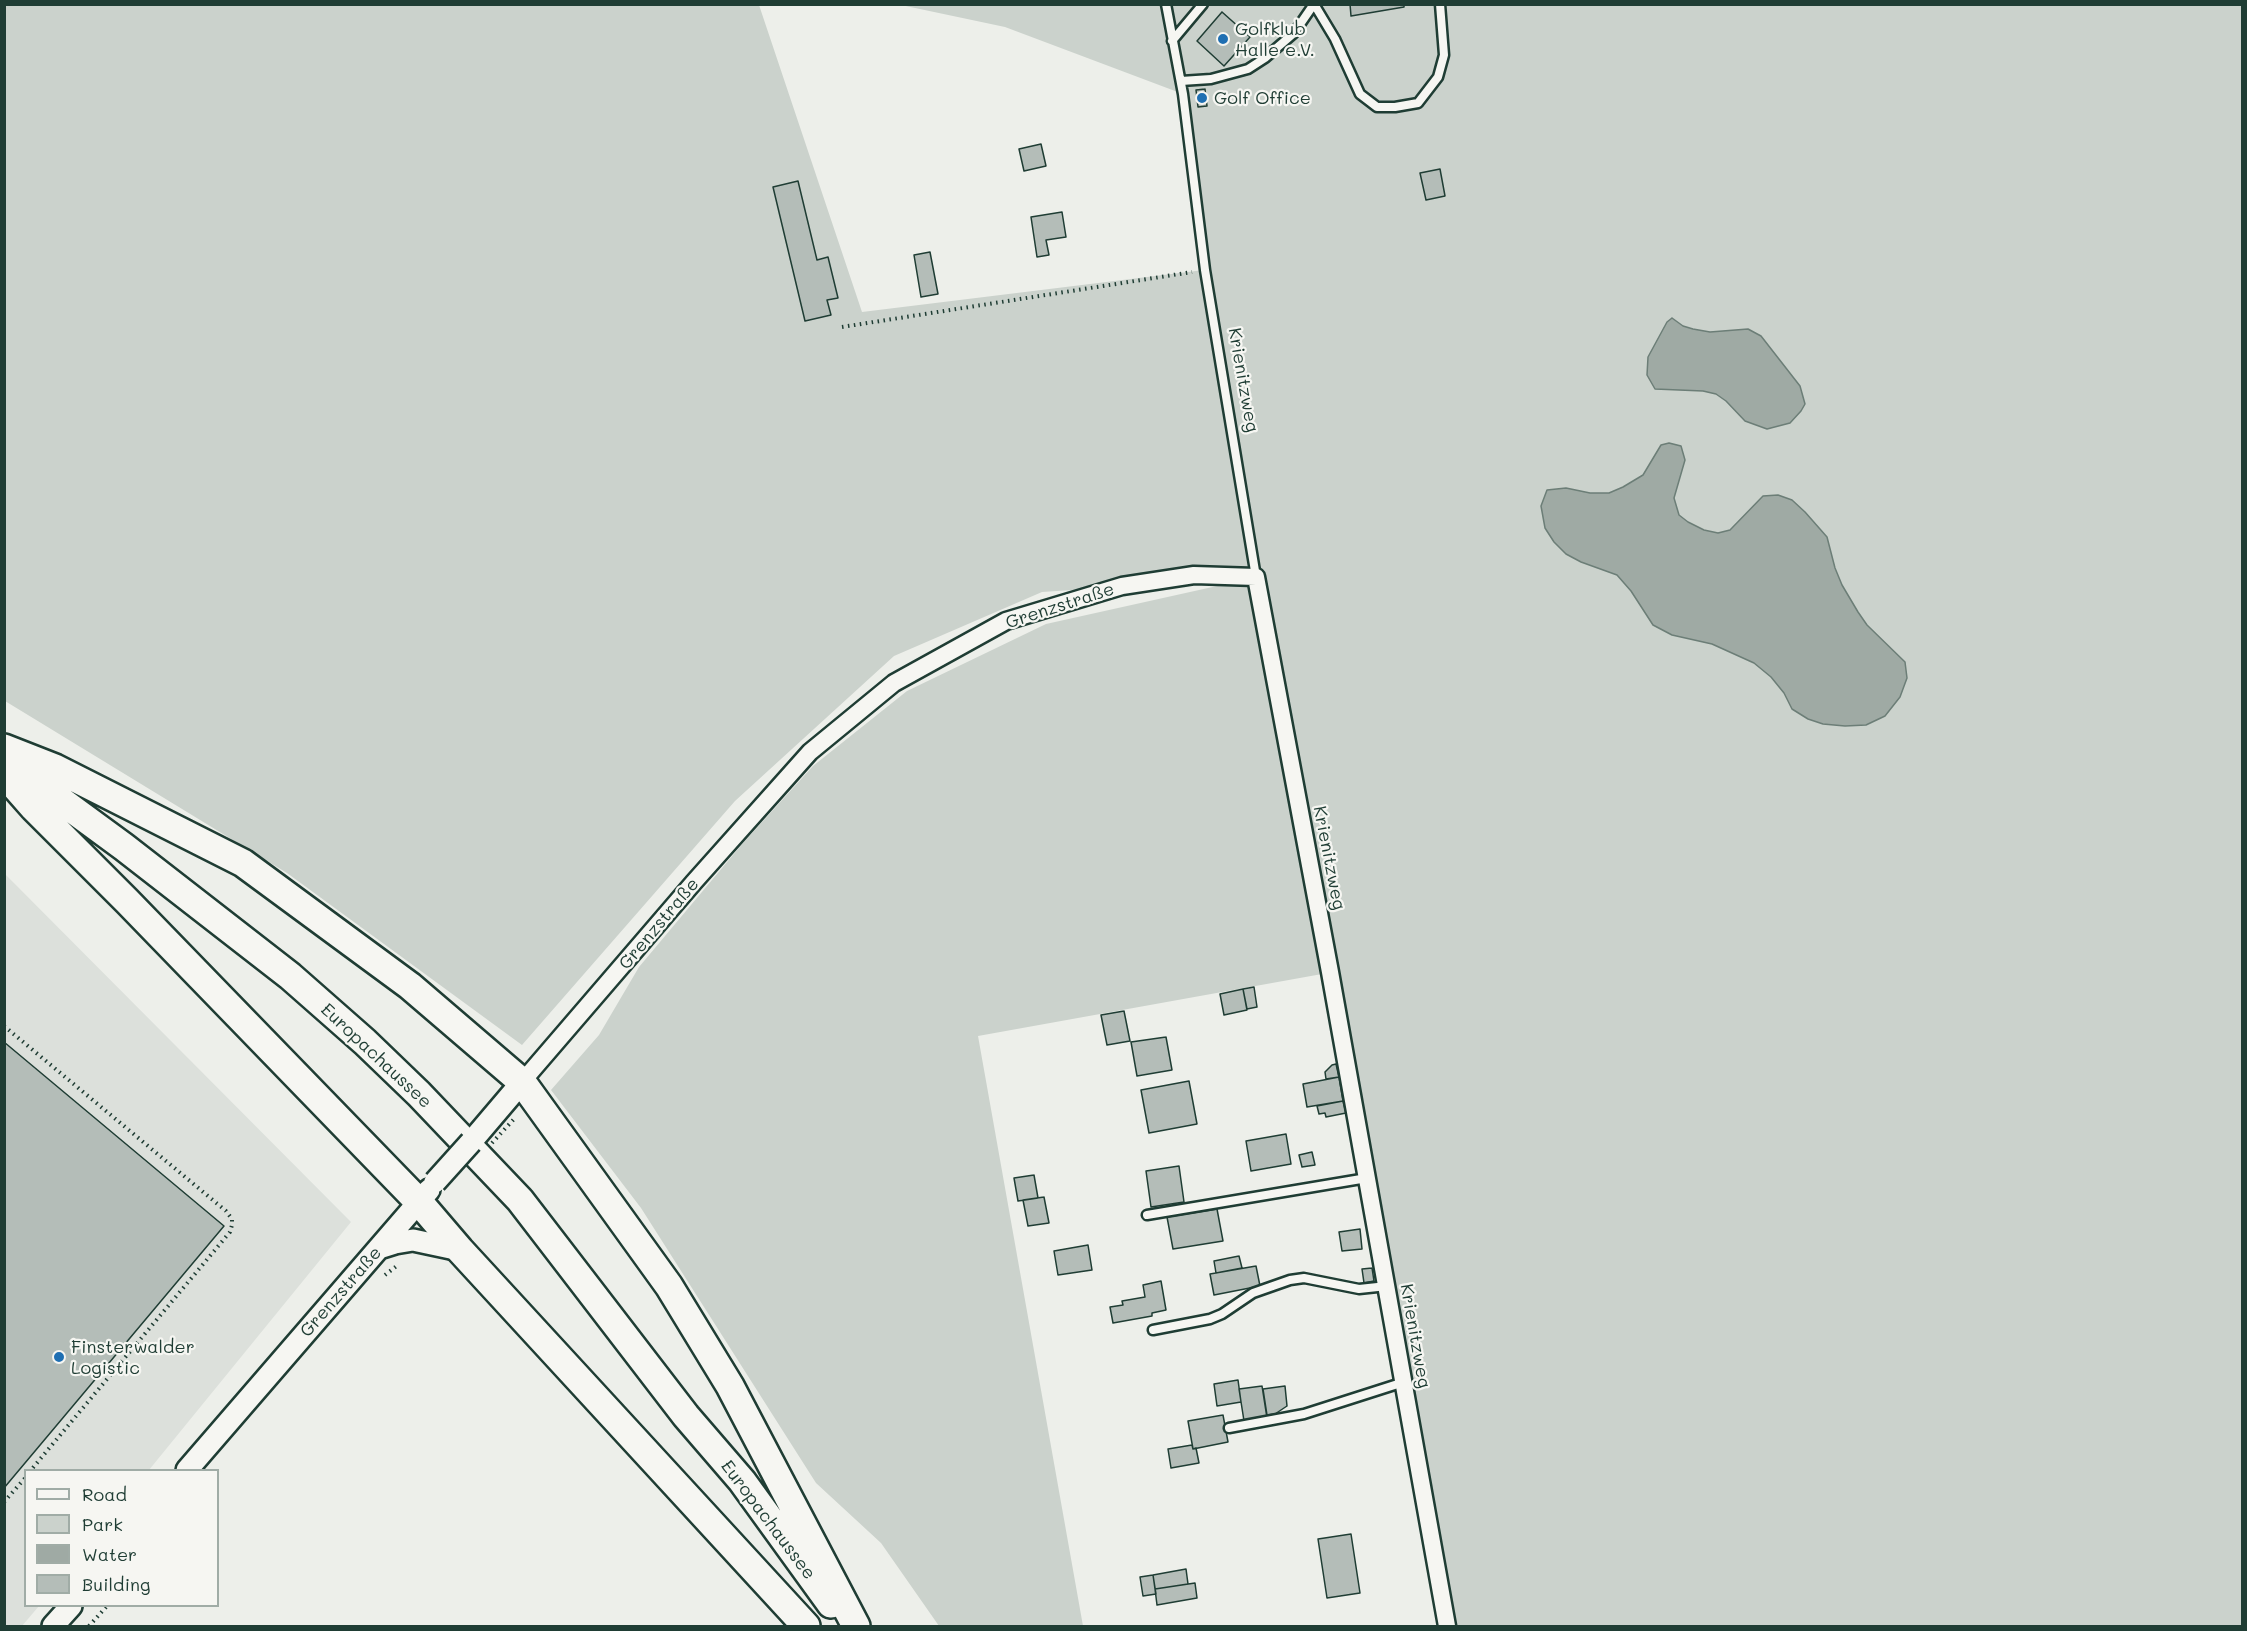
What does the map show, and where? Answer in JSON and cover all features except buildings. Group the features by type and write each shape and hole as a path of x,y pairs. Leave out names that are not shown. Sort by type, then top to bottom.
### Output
{"main road":[{"path":"4,748 55,768 243,863 410,986 522,1082 669,1286 730,1386 856,1626"},
{"name":"Europachaussee","path":"4,759 124,847 281,969 404,1079 520,1200 686,1416 742,1481 848,1626"},
{"path":"4,774 34,808 128,901 427,1192 460,1250 806,1626"},
{"name":"Europachaussee","path":"686,1416 730,1491 824,1626"}],"street":[{"name":"Grenzstraße","path":"188,1469 694,882 810,752 894,682 1006,621 1122,586 1194,575 1256,577"},
{"name":"Krienitzweg","path":"1256,577 1387,1286 1447,1626"},
{"path":"379,1248 395,1242 413,1240 460,1250"},
{"path":"53,1626 69,1607"}],"lane":[{"name":"Krienitzweg","path":"1166,4 1183,94 1204,270 1256,577"},
{"path":"1172,41 1203,4"},
{"path":"1181,81 1211,79 1248,69 1265,58 1294,33 1314,4 1335,39 1360,94 1377,107 1418,103 1438,77 1444,55 1440,4"},
{"path":"1147,1215 1367,1178"},
{"path":"1154,1330 1210,1319 1222,1314 1253,1293 1290,1280 1304,1278 1359,1288 1387,1286"},
{"path":"1229,1428 1304,1414 1404,1382"}],"path":[{"path":"842,327 1204,270"},
{"path":"4,1026 226,1211 232,1219 230,1232 32,1469"},
{"path":"4,1502 24,1479"},
{"path":"89,1626 106,1607"}],"shaded area":[{"path":"4,873 351,1222 150,1469 24,1469 24,1607 38,1607 22,1626 4,1626"}],"green space":[{"path":"4,5 759,5 862,312 1204,270 1183,94 1005,27 901,5 2242,5 2242,1626 1457,1626 1389,1250 1213,314 1322,974 978,1036 1083,1626 939,1626 881,1543 816,1483 641,1208 551,1090 599,1035 639,967 743,843 813,766 907,691 1046,624 1253,578 1042,592 894,656 735,801 522,1045 287,873 5,701"}],"water":[{"path":"1672,318 1683,326 1693,329 1710,332 1748,329 1761,336 1800,386 1805,404 1801,411 1790,423 1767,429 1745,421 1716,394 1703,391 1655,389 1647,375 1648,357 1667,322"},
{"path":"1669,443 1681,446 1685,460 1674,498 1679,515 1688,522 1704,530 1718,533 1730,530 1763,496 1778,495 1792,500 1827,537 1842,585 1858,612 1867,625 1905,662 1907,678 1900,697 1885,716 1866,725 1845,726 1823,724 1808,719 1792,709 1784,693 1771,677 1754,663 1712,644 1672,635 1653,625 1631,591 1617,575 1581,562 1566,554 1554,542 1545,528 1541,506 1547,490 1566,488 1590,493 1609,493 1643,475 1661,445"}],"place":[{"name":"Golfklub Halle e.V.","path":"1223,39"},
{"name":"Golf Office","path":"1202,98"},
{"name":"Finsterwalder Logistic","path":"59,1357"}]}
